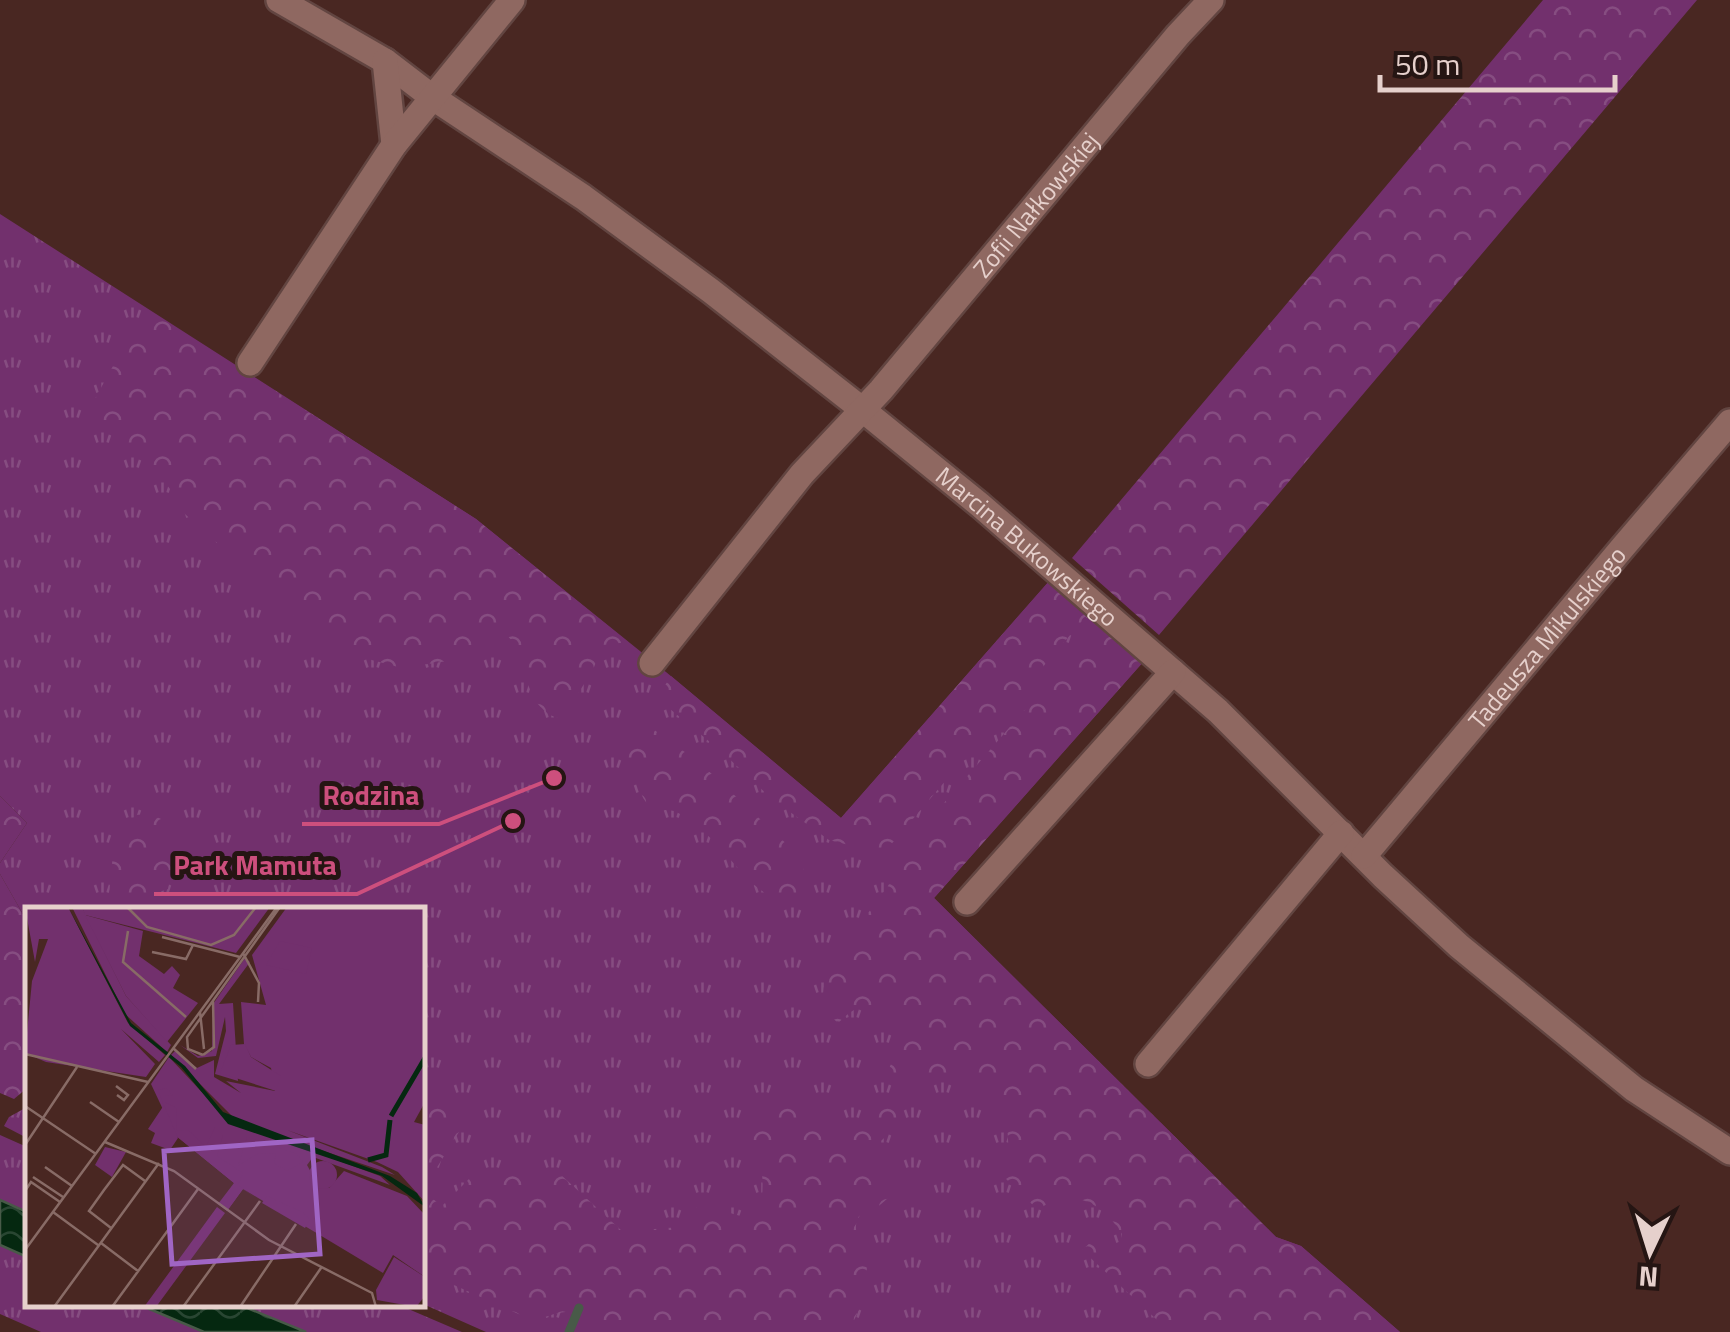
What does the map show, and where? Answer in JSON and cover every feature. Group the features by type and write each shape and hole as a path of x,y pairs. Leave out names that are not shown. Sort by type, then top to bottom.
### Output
{"street":[{"name":"Marcina Bukowskiego","path":"279,0 385,61 622,225 863,410 1009,529 1218,710 1459,946 1634,1089 1730,1152"},
{"path":"250,363 394,146 512,0"},
{"name":"Zofii Nałkowskiej","path":"652,663 802,474 863,410 1211,0"},
{"path":"385,61 394,146"},
{"name":"Tadeusza Mikulskiego","path":"1364,856 1730,422"},
{"path":"967,902 1173,672"},
{"path":"1148,1064 1341,833"}],"green space":[{"path":"1543,0 1697,0 1159,635 1072,558"},
{"path":"0,214 476,519 841,818 1051,579 1144,661 934,898 1276,1237 1301,1246 1400,1332 486,1332 425,1305 425,907 25,907 25,916 0,874 0,863 27,823 0,796"},
{"path":"145,308 476,519 628,642 603,645 592,672 561,719 536,701 515,647 508,636 496,629 480,627 473,657 402,668 333,644 300,622 176,506 170,489 156,471 86,415"},
{"path":"1051,579 1089,613 882,855 865,840 849,845 829,840 772,799 664,704 662,690 671,676 841,818"},
{"path":"1100,623 1144,661 934,898 1276,1237 1301,1246 1400,1332 1170,1332 1082,1250 1090,1243 1120,1242 1122,1234 1104,1212 1079,1199 1054,1201 1037,1209 1005,1178 1007,1130 993,1100 952,1080 905,1085 888,1071 900,1031 895,1016 882,1007 858,1008 838,1023 824,1010 823,990 834,959 900,870 892,863"},
{"path":"646,724 700,763 793,850 802,861 806,883 792,896 773,897 765,893 691,821 674,811 648,804 621,740 628,728"},
{"path":"0,796 27,823 0,863"},
{"path":"136,815 152,816 170,828 174,850 168,889 109,907 116,844 124,826"},
{"path":"0,874 25,916 25,1090 14,1099 0,1093"},
{"path":"425,1082 439,1086 451,1096 462,1127 425,1187"},
{"path":"781,1094 802,1101 846,1137 855,1134 873,1094 888,1100 897,1112 893,1127 871,1151 873,1160 895,1189 857,1221 857,1232 866,1246 866,1280 858,1312 847,1332 605,1332 580,1313 555,1314 534,1321 425,1272 425,1213 433,1199 442,1206 478,1170 560,1174 623,1232 687,1225 698,1205 712,1198 720,1198 730,1213 744,1217 761,1207 763,1188 756,1152 743,1137 767,1103"},
{"path":"25,1108 25,1137 4,1126 9,1117"},
{"path":"0,1135 25,1146 25,1211 0,1200"},
{"path":"0,1245 25,1256 25,1307 145,1307 204,1332 41,1332 0,1314"},
{"path":"245,1307 404,1307 462,1332 306,1332"}],"water":[{"path":"0,1200 25,1211 25,1256 0,1245"},
{"path":"145,1307 245,1307 306,1332 204,1332"}],"waterway":[{"path":"569,1332 579,1308"}],"place":[{"name":"Rodzina","path":"554,778"},
{"name":"Park Mamuta","path":"513,821"}]}
